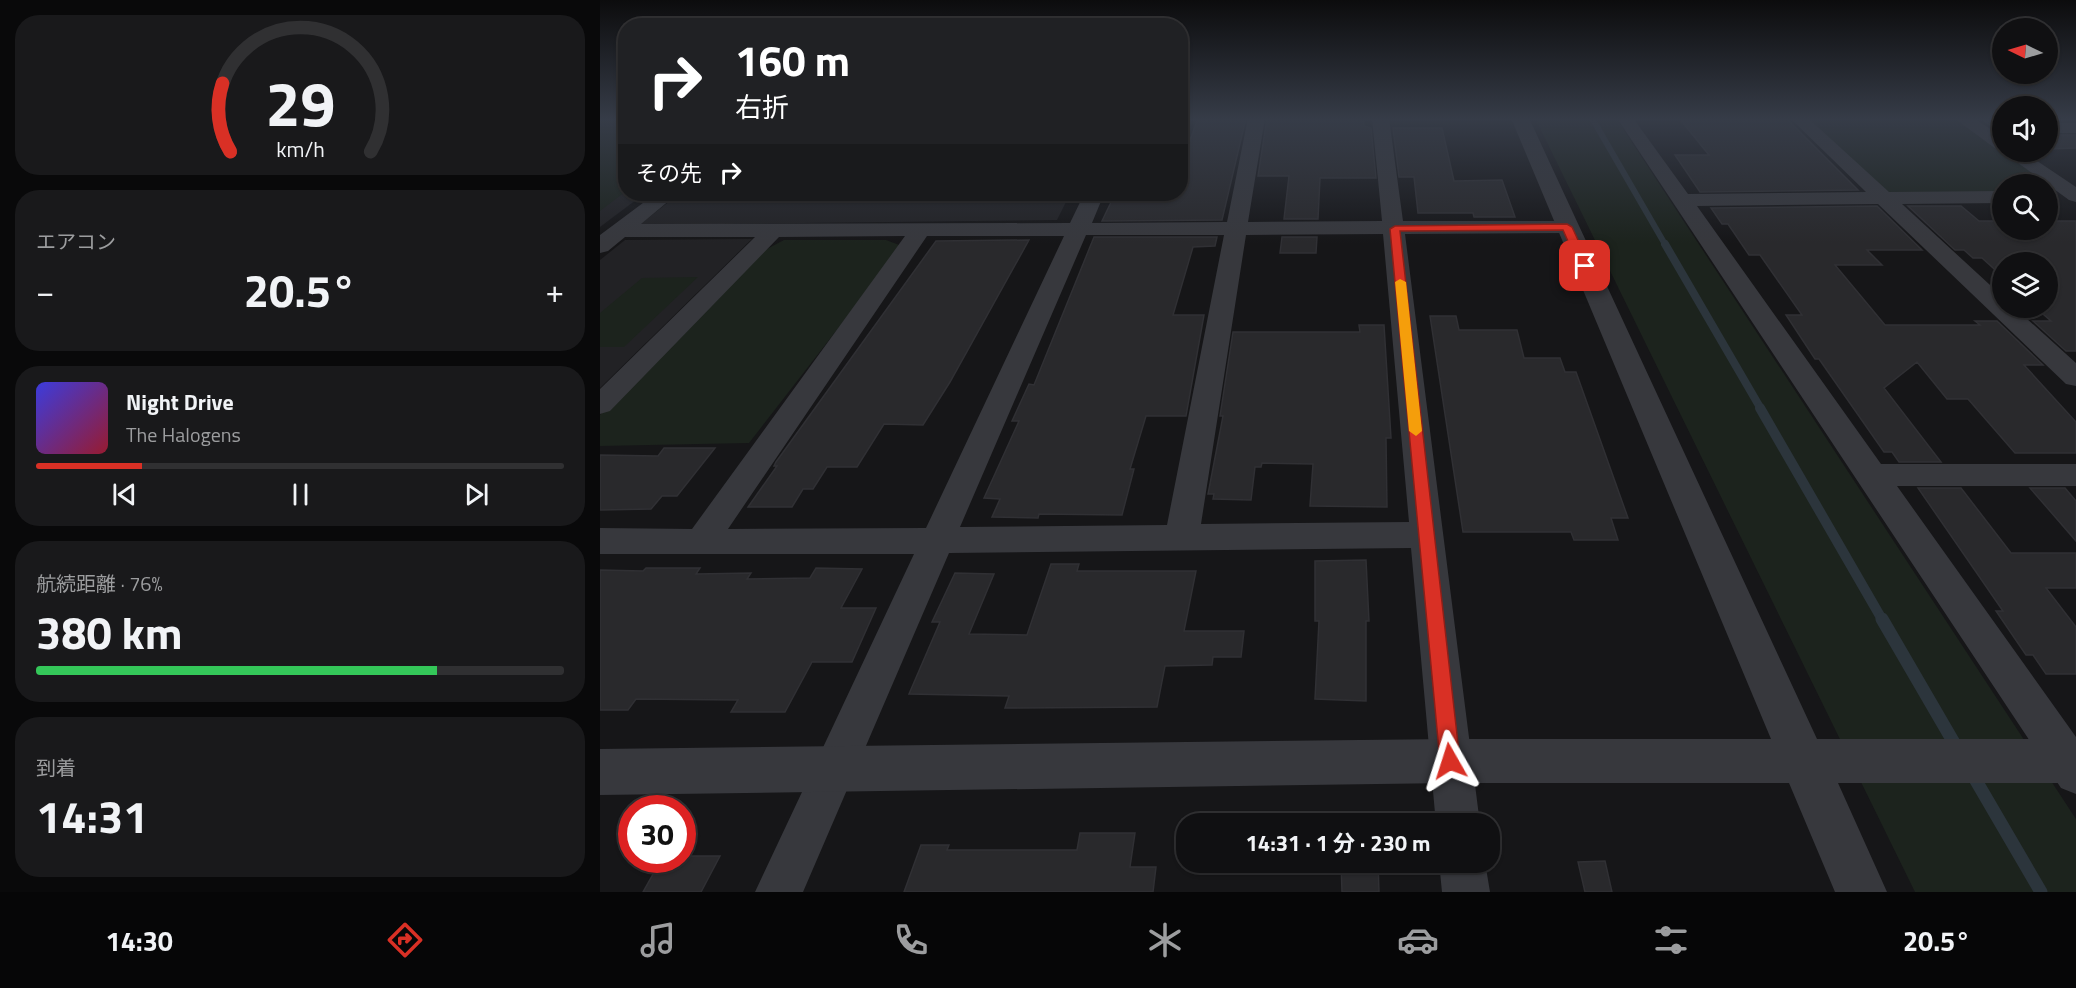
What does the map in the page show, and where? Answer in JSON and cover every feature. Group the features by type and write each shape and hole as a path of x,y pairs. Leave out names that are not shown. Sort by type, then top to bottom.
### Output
{"street":[{"path":"1182,536 1249,160"},
{"path":"1386,160 1457,813"},
{"path":"1538,160 1861,892"},
{"path":"1653,160 2073,765"},
{"path":"1842,160 2076,378"},
{"path":"2027,162 2044,174"},
{"path":"2058,184 2076,196 2058,197"},
{"path":"1681,200 1992,197"},
{"path":"600,246 658,201"},
{"path":"779,892 1091,201"},
{"path":"619,231 920,232 1567,227"},
{"path":"600,405 772,232"},
{"path":"701,542 920,232"},
{"path":"1870,475 2076,475"},
{"path":"600,541 937,542 1182,536 1427,535"},
{"path":"600,772 1450,761 1802,759 2073,765"},
{"path":"1463,873 1466,892"}],"shaded area":[{"path":"600,160 618,160 618,201 635,201 600,227"},
{"path":"600,160 618,160 618,197 600,211"},
{"path":"1555,160 1643,160 2076,819 2076,892 1915,892"},
{"path":"1850,160 1992,160 1992,162 2019,162 2036,174 1992,174 1992,192 1885,193"},
{"path":"670,201 1066,201 1057,220 639,225"},
{"path":"752,239 600,388 600,260 625,240"},
{"path":"784,240 886,240 902,246 749,443 600,446 600,415 765,250"},
{"path":"698,277 624,347 600,347 600,313 642,278"}],"building":[{"path":"1188,160 1236,160 1222,220 1102,221 1112,201 1188,201"},
{"path":"1261,160 1374,160 1376,178 1320,178 1318,219 1284,219 1289,176 1258,176"},
{"path":"1397,160 1449,160 1454,181 1502,180 1515,217 1474,217 1473,213 1418,213 1414,177 1399,177"},
{"path":"1678,160 1828,160 1858,190 1700,192"},
{"path":"1877,206 1922,250 1867,250 1882,265 1835,265 1885,325 1980,325 1975,321 1997,321 2043,365 2024,365 2076,422 2076,453 2015,453 1968,399 1947,399 1917,362 1884,388 1941,462 1899,462 1892,452 1884,452 1819,359 1815,359 1786,315 1802,315 1760,255 1749,255 1728,224 1722,224 1711,208"},
{"path":"1908,206 1961,206 1979,221 1992,221 1992,240 2058,240 2058,221 2076,221 2076,351 2066,351 2033,321 2051,321 2048,318 2058,318 2058,252 1992,252 1992,267 1982,258 1973,258 1964,250 1955,250"},
{"path":"1094,237 1217,237 1215,246 1193,247 1173,315 1204,315 1186,416 1146,416 1130,469 1134,469 1122,515 1039,514 1038,518 992,517 1000,499 984,498 1019,421 1012,421 1029,384 1034,385"},
{"path":"1282,237 1317,237 1316,253 1280,253"},
{"path":"1029,240 950,382 923,425 884,424 857,467 827,467 813,489 803,489 792,507 748,507 777,466 774,466 776,462 936,241"},
{"path":"1430,316 1456,316 1459,330 1517,330 1524,358 1560,358 1565,372 1576,372 1628,518 1611,518 1618,540 1574,540 1571,532 1463,532"},
{"path":"1359,325 1384,325 1391,438 1386,438 1387,507 1310,506 1313,464 1262,463 1261,467 1255,467 1251,500 1213,499 1214,494 1208,494 1223,416 1220,416 1233,332 1360,332"},
{"path":"664,448 715,448 677,496 662,496 651,509 600,510 600,455 658,456"},
{"path":"1918,488 1961,488 2011,553 2076,553 2076,588 2046,588 2076,627 2076,674 2046,674 2033,655 2026,655 1996,611 2003,611"},
{"path":"2030,488 2065,488 2076,501 2076,541"},
{"path":"1366,560 1369,621 1366,621 1366,701 1315,699 1319,621 1315,621 1315,561"},
{"path":"1051,564 1079,564 1077,571 1196,571 1184,631 1244,631 1241,657 1213,657 1212,665 1165,666 1157,707 1005,708 1009,696 909,694 940,622 932,622 955,573 994,574 969,634 1027,635"},
{"path":"646,568 700,568 696,574 751,573 747,579 810,578 816,568 862,569 841,608 876,608 852,662 812,662 785,712 731,712 738,700 636,699 628,710 600,710 600,570 643,571"},
{"path":"1080,833 1135,833 1130,867 1156,867 1153,892 904,892 921,845 949,845 947,850 1077,850"},
{"path":"696,856 720,856 701,892 643,892 654,873 696,873"},
{"path":"1605,861 1612,892 1585,892 1578,862"},
{"path":"1341,873 1378,873 1379,892 1342,892"}],"waterway":[{"path":"1616,160 1666,246"},
{"path":"1665,244 1761,409"},
{"path":"1760,408 1883,621"},
{"path":"1882,619 1957,748"},
{"path":"1971,772 2041,892"}],"slow traffic":[{"path":"1400,282 1416,431"}],"route":[{"path":"1450,761 1395,229 1567,227 1585,266"}]}
